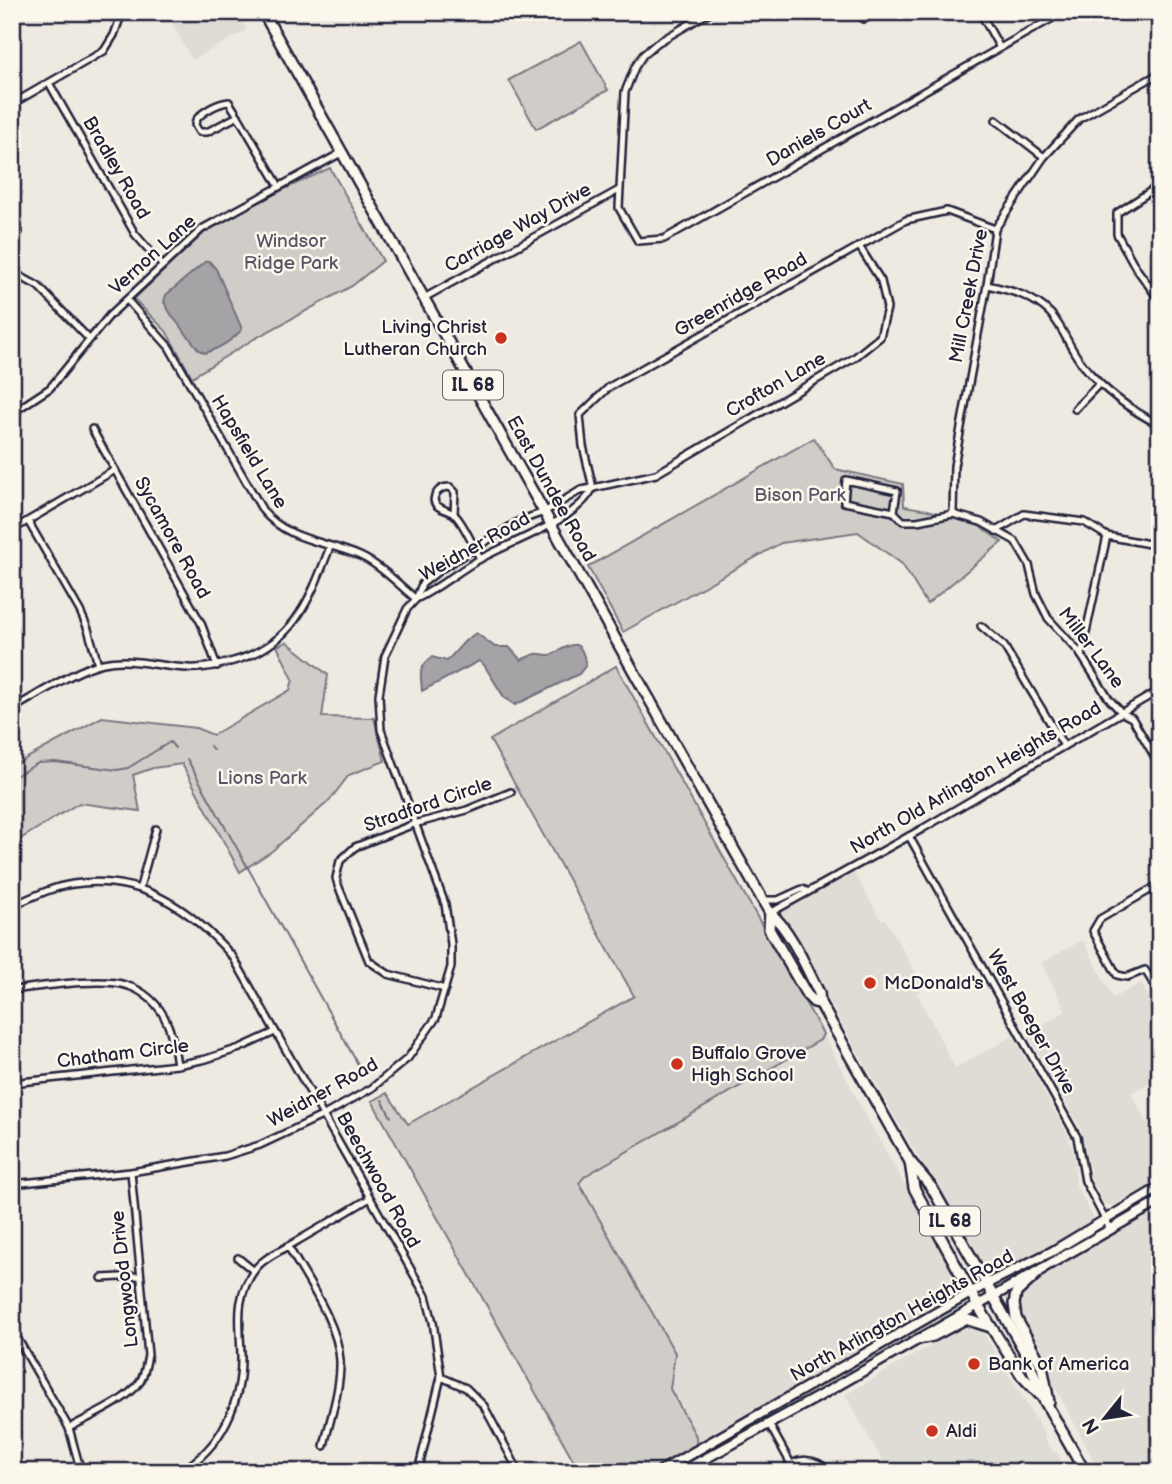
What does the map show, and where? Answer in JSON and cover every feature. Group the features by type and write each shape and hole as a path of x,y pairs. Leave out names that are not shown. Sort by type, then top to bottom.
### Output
{"main road":[{"name":"East Dundee Road","path":"263,12 763,901 780,923 810,975 819,993 820,1003 909,1160 932,1188 993,1297"},
{"name":"East Dundee Road","path":"909,1160 914,1188 978,1306"},
{"name":"North Arlington Heights Road","path":"659,1472 986,1284 1053,1251 1160,1187"},
{"name":"North Arlington Heights Road","path":"681,1472 1160,1201"},
{"path":"1042,1269 1016,1293 1014,1304 1016,1318 1042,1366 1050,1411"},
{"name":"IL 68","path":"993,1297 1026,1354 1043,1398 1085,1472"},
{"name":"IL 68","path":"978,1306 1022,1376 1043,1398"},
{"path":"919,1339 933,1336 965,1319 992,1328"}],"street":[{"path":"12,104 104,51 114,35 119,12"},
{"name":"Carriage Way Drive","path":"424,298 619,190 625,92 635,68 643,55 657,43 710,12"},
{"path":"857,12 864,19 880,12"},
{"path":"980,12 1000,48"},
{"name":"Daniels Court","path":"619,190 619,208 639,241 664,239 1059,12"},
{"name":"Mill Creek Drive","path":"953,514 954,466 995,229 1044,157 1080,119 1160,73"},
{"name":"Bradley Road","path":"49,83 135,234 162,265"},
{"path":"239,116 207,132 200,132 195,125 201,114 226,102 232,104 239,116 279,186"},
{"path":"996,120 1044,157"},
{"name":"Vernon Lane","path":"12,413 50,388 89,339 162,265 202,229 341,153"},
{"path":"1160,185 1117,213 1117,234 1136,268 1160,301"},
{"name":"Greenridge Road","path":"593,488 583,446 580,415 610,387 906,220 947,211 995,229"},
{"path":"12,223 19,232 12,240"},
{"name":"Crofton Lane","path":"544,512 581,490 656,474 854,358 880,337 887,308 881,281 859,246"},
{"path":"12,272 38,286 89,339"},
{"path":"987,285 1022,293 1050,314 1080,362 1099,384 1137,414 1160,425"},
{"name":"Hapsfield Lane","path":"127,300 169,347 263,511 280,529 365,559 416,599"},
{"path":"1075,409 1099,384"},
{"name":"Sycamore Road","path":"92,429 201,623 217,666"},
{"path":"12,530 115,470"},
{"path":"846,480 897,491 894,513 844,502 846,480"},
{"path":"454,514 438,507 434,501 440,489 450,487 455,492 454,514 480,559"},
{"path":"551,524 588,499 593,488"},
{"name":"Weidner Road","path":"416,599 422,584 474,547 519,521 544,512"},
{"name":"Miller Lane","path":"894,513 903,521 953,514 981,522 1015,541 1029,565 1036,594 1048,618 1082,655 1109,699 1122,713 1132,718 1160,766"},
{"path":"996,531 1024,514 1084,522 1107,536 1160,546"},
{"path":"28,521 89,629 99,664"},
{"name":"Weidner Road","path":"12,1184 131,1172 225,1156 260,1145 324,1115 372,1088 408,1058 436,1018 451,967 451,944 445,904 414,824 379,720 379,695 385,656 407,609 416,599 480,559 551,524"},
{"path":"1082,655 1107,536"},
{"path":"13,706 99,664 127,661 190,668 217,666 257,653 286,633 296,621 330,547"},
{"path":"981,626 1004,646 1064,746"},
{"name":"North Old Arlington Heights Road","path":"770,913 909,836 1160,690"},
{"name":"Stradford Circle","path":"445,989 388,974 369,961 336,878 341,861 350,851 414,824 467,810 511,792"},
{"path":"140,887 156,830"},
{"name":"West Boeger Drive","path":"909,836 1077,1137 1085,1181 1110,1229"},
{"name":"Beechwood Road","path":"12,906 51,889 74,884 140,887 183,909 211,931 233,957 426,1296 433,1322 441,1377 424,1444 420,1472"},
{"path":"1160,884 1100,919 1093,932 1117,975 1123,978 1145,970 1160,995"},
{"name":"North Old Arlington Heights Road","path":"763,901 778,901 802,889 807,891"},
{"path":"12,990 103,982 124,984 144,994 159,1007 168,1024 177,1065"},
{"name":"Chatham Circle","path":"12,1083 177,1065 240,1048 275,1032"},
{"name":"Longwood Drive","path":"69,1428 124,1396 139,1383 144,1374 148,1355 131,1172"},
{"path":"179,1472 195,1461 228,1422 240,1383 238,1310 254,1270 273,1254 370,1198"},
{"path":"288,1246 334,1332 340,1360 338,1385 324,1446"},
{"path":"238,1258 254,1270"},
{"path":"102,1278 139,1276"},
{"path":"12,1329 69,1428 81,1472"},
{"path":"441,1377 466,1388 484,1406 519,1472"},
{"path":"769,1424 791,1464"},
{"path":"782,1472 791,1464 806,1460 816,1461 830,1472"}],"shaded area":[{"path":"166,12 237,12 247,30 192,60"},
{"path":"206,261 216,269 242,329 225,344 205,353 199,350 164,302 166,295"},
{"path":"476,633 495,647 509,647 521,660 536,654 551,655 571,645 579,646 586,665 579,674 515,705 504,697 479,661 422,691 421,672 427,661 432,657 447,661"},
{"name":"Buffalo Grove High School","path":"616,666 821,1030 959,1285 952,1296 917,1319 652,1472 580,1472 372,1101 387,1093 408,1124 634,996 490,740"},
{"path":"853,871 881,920 885,919 924,987 917,994 955,1068 1013,1036 1068,1135 1074,1156 1076,1185 1104,1237 1160,1206 1160,1472 1100,1472 1028,1336 910,1143 779,914"},
{"path":"1083,940 1113,998 1141,983 1160,1019 1160,1076 1131,1093 1160,1146 1160,1181 1117,1207 1104,1203 1092,1180 1081,1129 1028,1034 1066,1011 1041,963"},
{"path":"966,1325 974,1325 982,1331 1045,1434 1044,1438 1067,1472 889,1472 845,1395"}],"green space":[{"path":"581,41 608,90 536,129 509,80"},
{"name":"Windsor Ridge Park","path":"330,168 383,261 352,286 254,339 192,377 166,331 134,299 204,233 263,199"},
{"name":"Bison Park","path":"814,438 835,469 903,484 904,506 928,510 979,526 1002,542 927,604 902,564 858,532 781,543 623,632 588,567"},
{"name":"Lions Park","path":"287,642 328,675 322,717 374,718 385,761 349,775 329,801 272,851 240,872 182,764 153,768 133,775 140,811 79,803 12,844 12,766 102,717 196,728 213,735 290,690 293,679 277,646"},
{"name":"Buffalo Grove High School","path":"616,666 823,1034 820,1040 585,1176 579,1183 675,1353 670,1389 696,1436 696,1447 652,1472 580,1472 372,1101 387,1093 408,1124 634,996 490,740"}],"waterway":[{"path":"12,778 38,763 55,762 117,770 128,768 170,742 175,748"},
{"path":"210,746 213,750"},
{"path":"187,759 364,1075"},
{"path":"382,1100 391,1117"}],"place":[{"name":"Living Christ Lutheran Church","path":"501,338"},
{"name":"McDonald's","path":"870,983"},
{"name":"Buffalo Grove High School","path":"677,1064"},
{"name":"Bank of America","path":"974,1364"},
{"name":"Aldi","path":"932,1431"}]}
